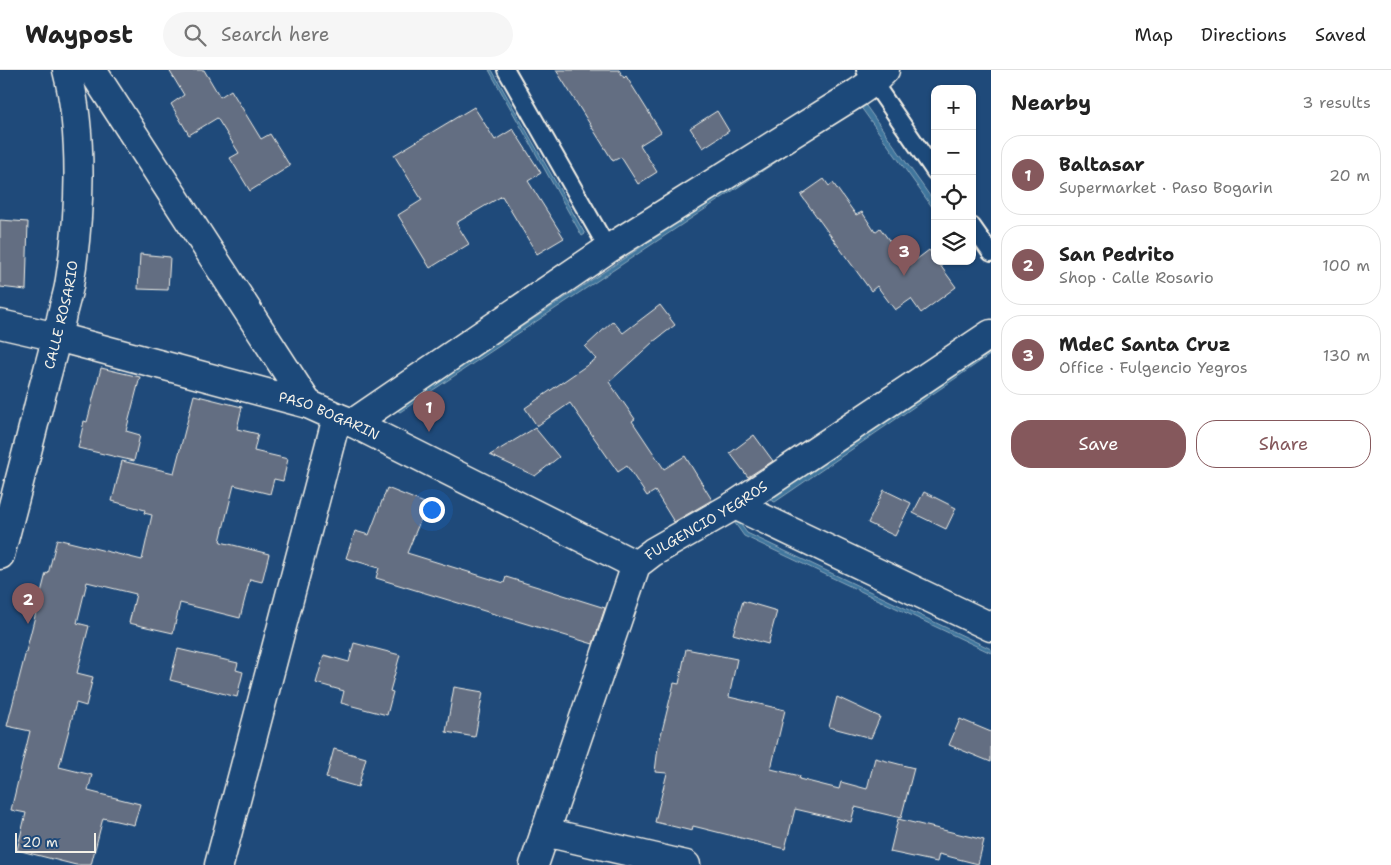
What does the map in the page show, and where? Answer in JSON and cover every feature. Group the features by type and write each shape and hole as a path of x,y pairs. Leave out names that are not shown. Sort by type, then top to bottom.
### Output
{"street":[{"name":"CALLE ROSARIO","path":"0,555 57,337 68,288 77,228 77,140 71,85 67,70"},
{"path":"92,70 308,404"},
{"path":"219,865 345,420 874,74"},
{"name":"PASO BOGARIN","path":"0,324 57,337 308,404 345,420 636,565"},
{"name":"FULGENCIO YEGROS","path":"534,865 636,565 653,552 734,505 991,334"},
{"path":"734,505 991,627"},
{"path":"546,832 686,865"}],"lane":[{"path":"506,70 608,249"},
{"path":"874,74 931,166"},
{"path":"976,232 991,253"}],"water":[{"path":"489,70 492,70 585,234 582,236"},
{"path":"864,98 864,103 931,197 931,205 860,106 400,412 397,410"},
{"path":"991,351 991,354 775,502 770,500"},
{"path":"735,517 747,533 991,649 991,653 744,536 732,519"}],"building":[{"path":"169,70 204,70 220,97 231,90 261,139 270,134 290,166 250,191 230,158 239,153 217,118 189,135 171,104 184,95"},
{"path":"556,70 619,70 624,78 626,76 661,132 640,145 657,172 638,184 621,157 613,161"},
{"path":"474,107 495,140 513,129 541,173 528,181 564,238 537,254 502,196 456,223 469,244 430,268 398,215 422,200 394,155"},
{"path":"717,111 729,131 703,148 690,128"},
{"path":"824,179 829,186 833,183 856,215 862,212 875,232 880,228 908,266 929,250 931,253 931,265 940,265 956,287 921,313 911,299 895,310 877,286 871,291 801,195"},
{"path":"0,220 28,222 26,290 0,287"},
{"path":"140,254 170,257 168,290 138,289"},
{"path":"660,305 675,325 653,342 609,382 635,419 632,421 664,469 685,456 712,500 674,522 655,491 647,496 627,466 618,472 570,403 537,426 525,408 596,359 585,347 613,321 623,333"},
{"path":"101,368 140,377 126,431 140,435 134,461 78,448 84,421 87,422"},
{"path":"194,395 242,407 237,429 258,434 254,451 288,459 283,481 274,479 270,494 234,485 220,541 269,554 262,582 250,579 240,618 180,603 173,633 129,623 136,594 87,582 77,623 89,626 77,673 93,677 86,706 76,703 59,767 92,775 88,791 140,804 134,825 103,818 91,865 76,865 17,850 26,813 11,810 30,731 7,726 46,573 48,574 57,539 142,560 152,515 144,513 145,510 112,501 122,461 174,473"},
{"path":"535,428 559,457 535,476 490,455"},
{"path":"754,435 773,461 748,477 730,453"},
{"path":"387,488 427,504 407,553 504,583 506,577 605,608 593,644 376,578 379,568 346,558 355,531 369,535"},
{"path":"884,490 911,503 895,536 868,523"},
{"path":"924,492 956,508 946,529 913,513"},
{"path":"743,601 777,611 768,644 733,634"},
{"path":"354,643 400,655 390,691 393,692 387,715 341,703 344,691 316,683 324,655 349,662"},
{"path":"178,649 238,663 236,670 243,672 237,697 170,680"},
{"path":"686,649 737,659 729,697 785,710 771,769 800,776 799,779 839,789 841,782 867,789 875,758 914,768 901,818 855,807 851,822 795,809 785,849 693,826 692,831 655,822 667,773 655,772 658,747 674,683 679,684"},
{"path":"454,687 483,692 475,737 446,732"},
{"path":"837,697 880,717 871,738 829,727"},
{"path":"960,719 991,732 991,762 949,745"},
{"path":"334,749 366,758 358,787 326,778"},
{"path":"898,819 984,840 978,864 939,854 937,862 890,852"}],"place":[{"name":"MdeC Santa Cruz","path":"904,276"},
{"name":"Baltasar","path":"429,432"},
{"name":"San Pedrito","path":"28,624"}]}
